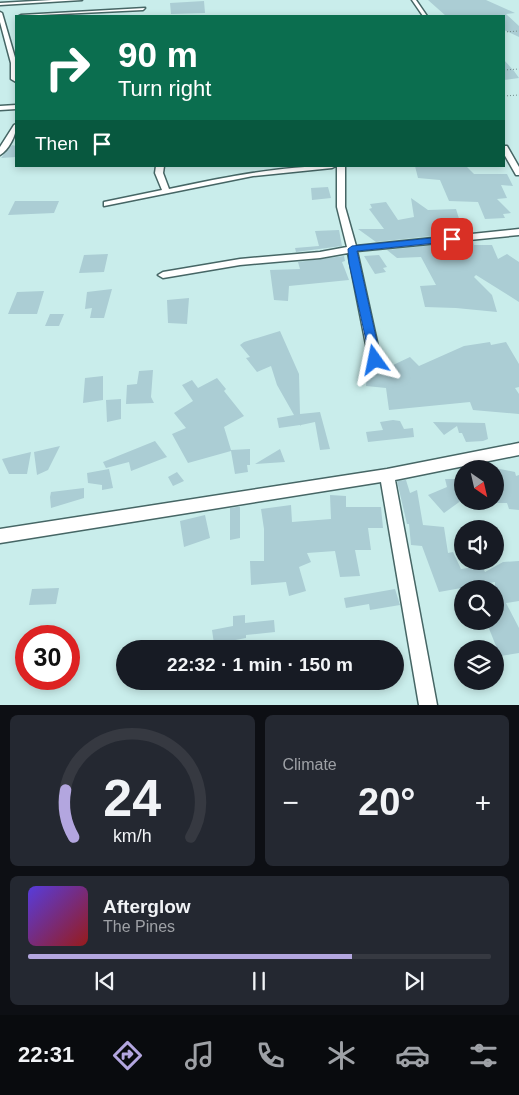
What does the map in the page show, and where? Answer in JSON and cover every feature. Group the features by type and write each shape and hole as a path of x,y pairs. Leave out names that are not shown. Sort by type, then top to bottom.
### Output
{"street":[{"path":"0,4 80,0"},
{"path":"414,0 424,15"},
{"path":"38,15 143,9"},
{"path":"9,17 1,15 14,63 15,80"},
{"path":"0,108 15,107"},
{"path":"0,153 15,128"},
{"path":"505,152 519,173"},
{"path":"160,167 159,173 166,191"},
{"path":"107,204 253,174 322,167"},
{"path":"341,167 340,203 352,249 375,360"},
{"path":"163,275 258,260 519,232"},
{"path":"0,536 387,474 519,449"},
{"path":"387,474 428,705"}],"path":[{"path":"505,32 519,31"},
{"path":"505,70 519,69"},
{"path":"505,96 519,95"}],"building":[{"path":"428,0 486,0 515,13 506,14 519,26 519,37 505,30 505,15 445,15"},
{"path":"204,1 205,13 171,14 170,3"},
{"path":"505,61 514,71 519,78 505,80"},
{"path":"12,145 15,146 15,157 1,158"},
{"path":"415,167 467,167 474,174 507,174 513,186 501,185 507,198 497,199 511,213 503,214 505,218 485,219 478,202 449,201 440,180 418,178"},
{"path":"328,187 331,198 312,200 311,188"},
{"path":"411,198 428,210 456,209 461,225 464,225 468,232 376,242 358,229 384,229 369,209 372,208 370,204 386,202 398,220 414,217"},
{"path":"15,201 59,201 54,213 8,215"},
{"path":"339,230 342,246 296,252 295,248 319,246 315,231"},
{"path":"473,241 474,245 492,245 498,259 507,254 519,262 519,302 476,275 474,277 492,295 497,312 425,307 420,286 436,285 421,257 397,258 387,250"},
{"path":"108,254 104,272 79,273 84,255"},
{"path":"379,255 387,267 383,268 386,272 375,274 364,256"},
{"path":"344,256 345,261 342,262 349,280 289,286 288,301 274,300 270,270 300,269 298,262"},
{"path":"112,289 104,318 90,318 92,308 85,309 87,292"},
{"path":"44,291 37,314 8,314 17,292"},
{"path":"189,298 187,324 168,323 167,300"},
{"path":"50,314 64,314 59,326 45,326"},
{"path":"280,331 299,374 300,414 320,412 330,449 320,450 315,422 301,426 279,428 277,418 294,415 277,385 271,366 257,372 246,358 250,357 240,345 244,342"},
{"path":"490,342 491,345 506,342 519,364 519,387 515,388 519,394 519,414 473,410 470,402 389,410 386,388 366,386 367,371 383,373 382,366 391,366 410,357 419,366 464,346"},
{"path":"153,370 151,397 154,403 126,404 127,385 137,384 139,371"},
{"path":"103,376 103,400 83,403 85,378"},
{"path":"217,378 226,389 224,391 244,416 224,427 231,450 250,449 250,465 247,465 248,472 235,474 231,451 188,463 172,434 186,428 174,413 193,401 182,385 192,380 198,388"},
{"path":"121,399 121,419 107,422 106,400"},
{"path":"400,421 404,429 413,428 414,437 368,442 366,432 383,430 380,422"},
{"path":"433,422 485,423 488,439 466,442 462,433 459,433 457,426 444,435"},
{"path":"155,441 167,457 131,471 129,462 106,468 103,462"},
{"path":"60,446 48,470 37,475 34,452"},
{"path":"280,449 285,462 255,464"},
{"path":"31,452 27,474 9,474 2,459"},
{"path":"109,469 113,488 102,490 102,485 88,483 87,473"},
{"path":"504,470 515,472 516,476 519,475 519,510 509,509 507,503 504,503"},
{"path":"177,472 184,481 173,486 168,477"},
{"path":"445,479 454,479 454,506 444,513 428,495 447,487"},
{"path":"406,480 410,493 417,490 423,525 444,527 448,553 453,552 454,554 454,570 484,570 485,572 489,570 504,570 504,562 519,561 519,601 506,603 519,628 519,653 504,655 504,640 494,640 490,630 504,630 504,580 454,580 454,589 439,592 422,546 411,545 409,524 407,524 397,481"},
{"path":"84,488 84,498 51,508 51,492"},
{"path":"330,495 346,496 346,507 381,507 383,528 368,528 371,550 355,550 360,576 340,577 335,551 307,553 311,562 299,567 306,591 289,596 286,582 251,585 250,561 264,561 264,529 261,509 291,505 292,522 331,519"},
{"path":"240,507 240,538 230,540 230,508"},
{"path":"205,515 210,538 184,547 180,521"},
{"path":"59,588 56,604 29,605 32,589"},
{"path":"395,589 400,605 370,610 369,604 346,608 344,598"},
{"path":"245,615 245,623 274,620 275,632 246,635 246,638 235,640 213,640 212,630 233,626 233,616"}],"route":[{"path":"375,360 352,249 452,239"}]}
